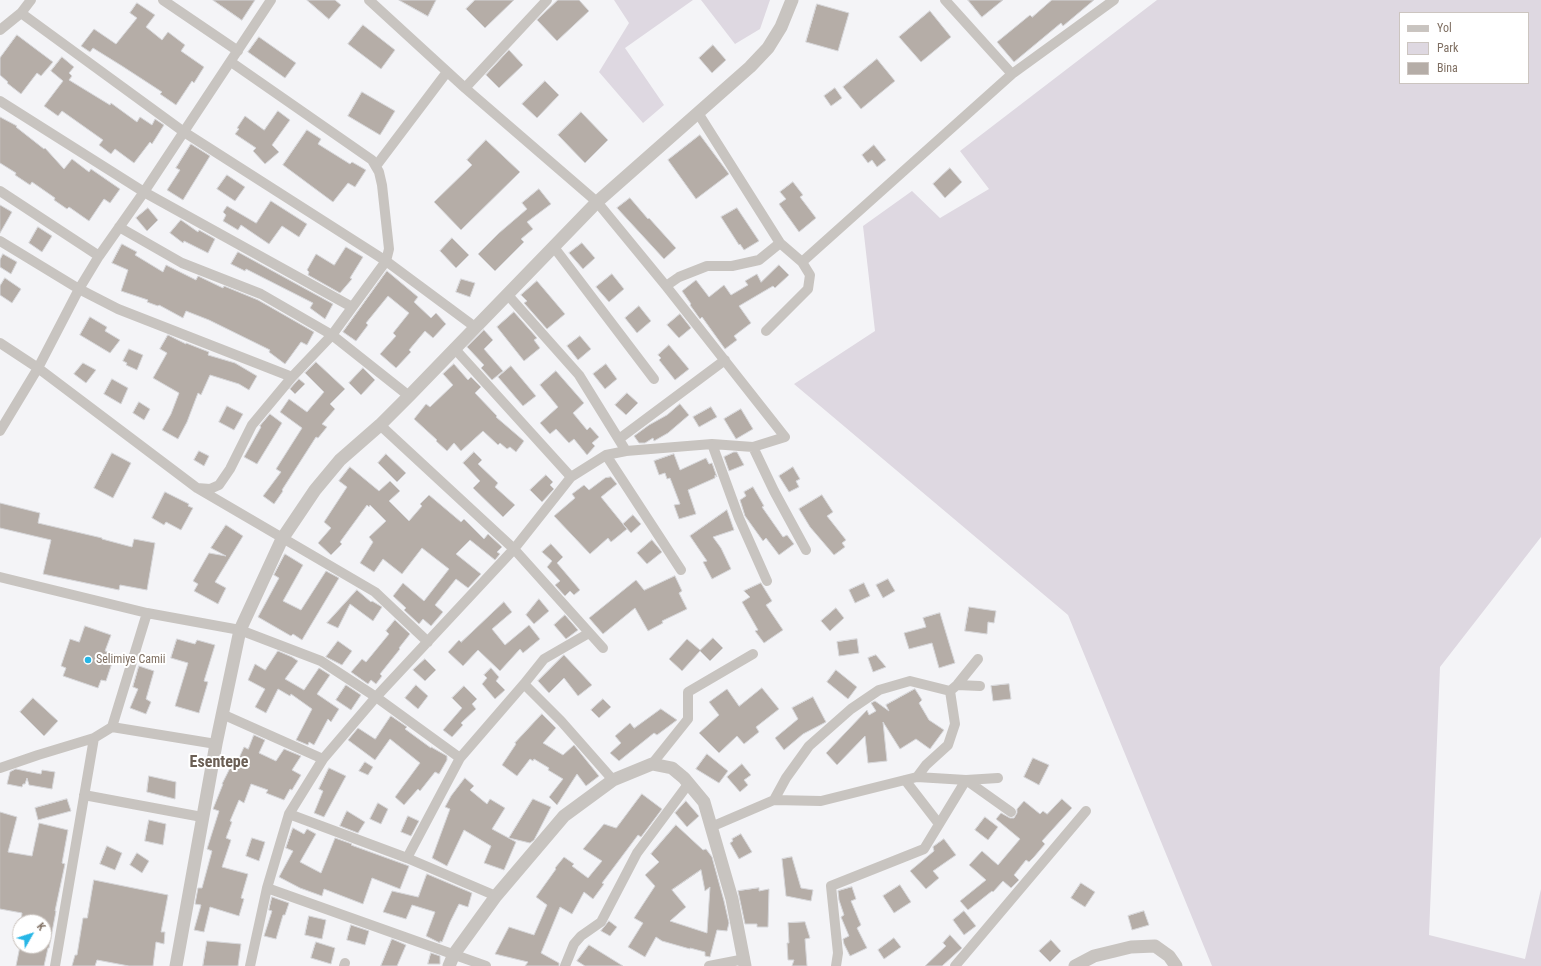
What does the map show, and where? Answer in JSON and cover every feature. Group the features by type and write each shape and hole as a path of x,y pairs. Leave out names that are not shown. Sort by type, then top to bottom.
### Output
{"street":[{"path":"0,30 21,13 31,0"},
{"path":"163,0 238,51"},
{"path":"0,431 38,368 98,256 144,192 271,0"},
{"path":"250,966 267,888 289,814 323,759 376,697 514,549 571,476 606,455 626,451 712,444 753,447 785,437 666,286 597,202 465,88 369,0"},
{"path":"465,88 547,0"},
{"path":"176,966 202,817 240,630 282,539 327,475 340,460 380,425 409,396 597,202 750,67 768,48 781,27 792,0"},
{"path":"945,0 1012,74"},
{"path":"802,262 1012,74 1114,0"},
{"path":"21,13 184,132 386,261 476,327"},
{"path":"197,488 210,489 219,485 230,469 252,425 292,377 332,335 386,261 389,249 381,178 376,166 367,156 231,62"},
{"path":"376,166 447,72"},
{"path":"0,101 144,192 352,307"},
{"path":"698,113 780,243 802,262 810,275 808,289 766,331"},
{"path":"0,191 98,256"},
{"path":"119,227 182,263 261,294 332,335 409,396"},
{"path":"0,241 79,289 118,308 292,377"},
{"path":"666,286 678,277 707,266 732,266 759,260 780,243"},
{"path":"554,246 654,379"},
{"path":"507,294 579,374 626,451"},
{"path":"0,343 38,368 197,488 375,592 428,642"},
{"path":"454,348 571,476"},
{"path":"619,439 725,360"},
{"path":"380,425 514,549 603,648"},
{"path":"712,444 739,518 767,581"},
{"path":"753,447 774,491 806,550"},
{"path":"606,455 681,570"},
{"path":"0,577 147,613 240,630 321,661 376,697 460,758"},
{"path":"112,727 147,613"},
{"path":"407,858 460,758 544,659 589,633"},
{"path":"449,966 454,954 496,896 564,816 613,780 652,764 688,718 688,692 754,654"},
{"path":"917,777 948,745 956,724 954,688 978,659"},
{"path":"774,800 786,778 809,746 851,709 879,690 910,681 954,688 980,686"},
{"path":"524,684 561,721 613,780"},
{"path":"222,714 323,759"},
{"path":"0,768 94,738 112,727 216,744"},
{"path":"55,966 94,738"},
{"path":"652,764 672,768 689,783 704,802 732,899 745,963 709,966"},
{"path":"711,827 774,800 821,801 917,777 966,780 998,778"},
{"path":"905,780 939,824"},
{"path":"966,780 1012,812"},
{"path":"836,966 838,953 832,886 924,849 966,780"},
{"path":"565,966 574,944 581,936 601,922 637,852 689,783"},
{"path":"84,795 202,817"},
{"path":"955,966 1086,811"},
{"path":"289,814 407,858 496,896"},
{"path":"267,888 486,966"},
{"path":"1075,966 1094,956 1131,947 1155,946 1169,956 1176,966"}],"green space":[{"path":"614,0 693,0 625,48 664,105 643,123 599,72 629,23"},
{"path":"701,0 770,0 760,29 735,44"},
{"path":"1157,0 1541,0 1541,537 1440,667 1429,935 1525,959 1541,889 1541,966 1212,966 1068,615 794,384 875,331 863,226 912,191 940,218 989,189 960,151"}],"building":[{"path":"213,0 255,0 242,20"},
{"path":"307,0 335,0 341,5 329,19"},
{"path":"399,0 436,0 428,16"},
{"path":"475,0 514,0 485,28 466,9"},
{"path":"558,0 579,0 589,11 557,41 537,20"},
{"path":"968,0 1003,0 982,17"},
{"path":"1052,0 1094,0 1063,26 1061,23 1014,62 997,42 1030,15 1032,17"},
{"path":"137,3 155,15 146,27 162,40 168,32 185,45 181,51 204,67 194,83 192,81 176,105 160,94 162,92 122,66 93,48 90,52 81,46 94,29 116,44 137,18 130,13"},
{"path":"817,4 849,13 838,51 806,42"},
{"path":"930,11 951,37 921,62 899,37"},
{"path":"363,25 395,50 381,69 348,44"},
{"path":"17,35 53,62 41,76 37,73 21,94 7,83 8,82 0,75 0,58"},
{"path":"259,37 296,63 285,78 248,52"},
{"path":"713,45 726,60 712,73 699,58"},
{"path":"509,50 523,65 499,88 486,75"},
{"path":"62,57 74,67 69,73 72,76 69,80 110,105 111,103 137,122 140,117 152,125 155,119 164,125 152,144 150,142 134,163 115,149 111,154 99,145 103,140 62,111 58,116 44,106 63,81 51,71"},
{"path":"877,59 895,81 861,109 843,87"},
{"path":"545,81 559,95 537,118 522,104"},
{"path":"835,88 842,98 831,106 824,96"},
{"path":"362,92 395,111 380,135 348,116"},
{"path":"278,111 290,120 272,145 279,152 265,164 253,151 256,148 235,134 245,116 264,130"},
{"path":"581,112 608,140 585,163 558,135"},
{"path":"0,117 17,126 16,127 44,149 45,148 64,169 72,159 89,172 91,169 120,189 110,203 104,199 89,221 69,207 67,209 54,200 55,198 32,182 30,185 15,175 16,173 0,163"},
{"path":"307,130 321,139 318,144 350,164 352,162 366,170 355,187 348,183 333,202 283,165"},
{"path":"700,135 729,174 696,199 668,160"},
{"path":"486,140 520,172 461,230 434,202 472,165 467,160"},
{"path":"191,144 210,156 183,200 167,190 180,170 176,168"},
{"path":"874,145 886,160 877,167 872,160 868,163 862,155"},
{"path":"950,168 962,182 945,198 933,184"},
{"path":"227,175 245,187 235,201 217,189"},
{"path":"793,182 803,195 800,197 816,218 799,232 779,204 786,199 780,192"},
{"path":"539,189 551,204 527,222 533,229 521,239 524,242 495,271 478,254 499,233 527,209 522,203"},
{"path":"630,198 676,248 664,259 617,208"},
{"path":"271,201 307,224 299,237 282,226 269,244 241,225 238,230 223,221 226,215 223,212 227,206 256,223"},
{"path":"0,205 12,212 0,233"},
{"path":"148,208 158,220 147,231 136,218"},
{"path":"737,208 759,241 744,250 740,244 739,245 721,217"},
{"path":"181,220 198,232 199,230 215,239 208,253 184,241 183,243 170,233"},
{"path":"38,227 52,236 42,252 29,243"},
{"path":"452,238 469,255 456,268 440,251"},
{"path":"582,243 595,258 583,269 569,253"},
{"path":"122,244 137,252 135,255 163,272 166,265 196,280 198,276 223,288 224,286 258,300 314,332 307,345 301,342 285,364 269,352 270,350 209,320 186,311 183,318 159,305 158,306 147,302 148,300 121,291 128,270 112,263"},
{"path":"346,247 363,257 350,278 352,279 340,293 308,275 309,272 307,270 316,254 334,265"},
{"path":"238,252 333,304 325,319 310,308 313,303 246,269 245,271 231,264"},
{"path":"3,254 17,262 11,274 0,267 0,260"},
{"path":"779,265 789,275 775,288 773,286 739,306 751,323 734,336 737,340 725,349 702,317 700,319 682,291 696,280 709,297 724,285 731,295 748,285 745,281 757,274 761,282"},
{"path":"387,271 418,297 414,302 431,318 436,313 446,324 433,338 425,331 409,350 411,352 396,368 380,354 396,336 393,333 409,313 388,296 366,323 368,325 356,341 343,332"},
{"path":"612,274 624,289 609,302 596,287"},
{"path":"5,278 21,289 12,303 0,295 0,286"},
{"path":"461,279 475,283 470,297 456,292"},
{"path":"537,281 565,314 547,329 524,303 527,301 521,295"},
{"path":"639,306 651,321 637,333 625,318"},
{"path":"514,312 537,338 534,340 540,348 524,361 497,327"},
{"path":"680,314 691,328 679,338 667,325"},
{"path":"90,317 107,327 105,331 120,340 110,353 80,335"},
{"path":"484,330 493,340 484,349 503,371 492,380 481,368 484,365 467,347"},
{"path":"168,335 186,344 209,352 208,355 235,363 257,376 249,390 239,384 210,375 201,395 198,393 187,422 178,439 162,430 171,414 179,393 153,378 167,353 160,349"},
{"path":"580,336 591,349 578,360 567,346"},
{"path":"669,345 689,369 675,380 659,360 661,358 658,355"},
{"path":"129,349 143,355 137,370 126,365 127,363 123,361"},
{"path":"316,362 345,389 330,404 335,409 322,424 327,427 318,438 316,437 274,504 263,496 281,472 276,469 302,428 280,412 289,399 307,412 324,392 305,373"},
{"path":"83,363 96,370 86,383 74,374"},
{"path":"454,364 468,380 471,377 481,387 475,393 497,416 496,417 524,441 516,452 510,447 507,449 500,443 498,445 483,431 461,451 454,443 447,451 414,419 426,404 430,407 453,385 443,374"},
{"path":"606,364 617,379 605,389 593,374"},
{"path":"511,366 536,396 523,406 498,377"},
{"path":"363,368 375,380 361,395 349,383"},
{"path":"556,371 584,403 573,413 587,430 590,427 599,437 592,443 595,446 587,455 574,439 569,443 556,429 550,434 540,423 558,407 540,385"},
{"path":"112,379 128,388 121,404 104,394"},
{"path":"299,379 305,384 295,394 290,389"},
{"path":"627,393 638,403 626,415 615,405"},
{"path":"139,402 150,409 144,420 133,413"},
{"path":"680,404 689,415 668,433 654,441 653,438 645,443 639,443 634,436 649,425 667,415"},
{"path":"227,406 243,414 234,430 219,422"},
{"path":"711,407 717,417 699,427 693,417"},
{"path":"741,409 753,429 736,439 724,419"},
{"path":"270,414 282,423 257,464 244,457 261,427 260,426"},
{"path":"199,451 209,456 204,466 194,460"},
{"path":"474,452 482,460 478,464 498,483 495,487 515,505 503,517 473,488 480,481 463,463"},
{"path":"737,452 744,465 729,471 724,457"},
{"path":"112,453 131,463 113,498 94,488"},
{"path":"386,454 406,473 397,482 378,463"},
{"path":"674,454 680,470 706,458 709,464 712,463 717,477 715,475 715,478 688,490 696,514 679,519 674,505 680,504 670,478 667,479 665,473 659,475 654,461"},
{"path":"350,467 379,491 390,481 400,491 389,501 409,521 422,506 420,504 429,495 461,522 464,519 484,539 488,534 502,547 497,552 500,554 495,560 470,540 456,554 481,574 468,588 456,579 435,605 443,612 431,626 423,619 419,624 404,610 406,608 393,596 403,583 424,601 449,569 422,548 402,574 383,559 374,572 360,563 373,542 369,537 386,521 370,505 369,507 367,505 340,542 342,544 331,555 318,543 331,528 324,522 347,487 339,481"},
{"path":"793,467 800,479 796,481 799,487 789,492 779,476"},
{"path":"546,475 553,482 550,485 554,489 542,502 530,490"},
{"path":"611,477 617,484 601,497 627,529 611,542 608,538 590,554 554,516 575,498 572,494 584,485 589,490 605,478"},
{"path":"753,487 764,506 762,507 783,537 787,535 794,544 779,555 766,538 763,541 745,516 740,500 746,496 744,492"},
{"path":"165,492 189,504 188,506 193,508 181,530 166,522 164,525 152,518"},
{"path":"822,495 833,512 827,516 846,540 842,543 845,547 834,555 810,527 799,509"},
{"path":"0,503 40,513 38,523 102,538 132,547 134,539 155,543 147,590 120,585 119,590 43,574 51,540 0,528"},
{"path":"727,510 734,530 713,537 721,548 731,569 712,579 703,562 707,561 690,536"},
{"path":"633,515 641,524 631,533 623,524"},
{"path":"226,525 243,536 215,582 226,588 218,604 194,591 198,584 193,581 209,553 226,556 211,548"},
{"path":"652,540 662,552 647,564 637,553"},
{"path":"551,544 563,557 557,563 580,590 574,595 570,591 565,596 555,585 560,581 547,567 552,561 542,552"},
{"path":"285,554 303,565 283,601 301,610 326,571 339,578 302,640 293,634 291,636 258,617 279,578 274,575"},
{"path":"675,576 682,591 679,593 687,609 662,621 663,623 648,631 635,608 603,634 589,618 636,580 644,590"},
{"path":"888,579 895,591 883,598 876,585"},
{"path":"761,583 772,601 766,605 783,630 764,643 755,631 758,630 742,602 750,597 744,591"},
{"path":"864,583 870,596 855,603 849,590"},
{"path":"357,590 371,602 372,601 382,607 373,621 350,604 338,628 327,623"},
{"path":"539,599 549,611 534,624 526,615"},
{"path":"504,602 512,612 492,629 505,645 529,625 540,639 523,653 520,649 500,671 478,650 463,666 448,652 459,640 461,642"},
{"path":"969,607 996,611 994,623 988,622 987,634 965,631"},
{"path":"836,608 844,618 830,631 821,621"},
{"path":"940,613 955,663 939,668 932,643 909,649 904,633 926,627 923,618"},
{"path":"565,615 578,630 566,639 554,625"},
{"path":"395,620 410,634 380,674 382,676 376,684 371,680 368,684 351,672 362,659 366,662 389,634 386,631"},
{"name":"Selimiye Camii","path":"85,626 111,635 105,651 115,654 106,681 101,680 98,688 63,676 66,668 61,666 70,639 79,642"},
{"path":"713,638 723,648 710,661 700,651 682,671 669,659 687,639 700,650"},
{"path":"177,639 195,644 197,640 215,645 204,681 208,682 199,713 175,706 188,663 171,658"},
{"path":"857,639 859,653 839,656 837,642"},
{"path":"338,641 352,651 342,665 326,657"},
{"path":"278,651 298,661 285,679 304,690 319,668 330,675 317,694 339,709 331,722 328,719 314,745 309,742 308,745 296,740 312,709 291,694 290,696 278,689 266,713 255,707 265,689 248,680 255,664 265,670"},
{"path":"564,655 592,685 578,696 564,678 549,693 538,681"},
{"path":"876,655 886,667 873,672 868,658"},
{"path":"425,659 436,670 425,681 413,670"},
{"path":"139,666 154,671 146,699 151,702 146,714 130,708 138,689 133,687"},
{"path":"491,668 499,677 496,681 505,690 495,699 482,684 487,678 484,675"},
{"path":"836,670 857,687 848,699 827,682"},
{"path":"1009,684 1011,699 993,701 991,686"},
{"path":"346,685 361,695 351,710 336,700"},
{"path":"416,685 428,696 418,709 405,698"},
{"path":"464,686 477,699 472,704 476,709 461,723 463,725 452,737 443,730 462,708 452,698"},
{"path":"762,688 779,709 756,727 759,732 744,744 737,736 719,753 699,733 719,715 709,702 727,689 739,706"},
{"path":"915,689 922,700 919,703 929,720 944,730 930,749 916,739 900,749 883,722 887,761 868,763 865,736 837,765 826,753 867,710 869,715 876,711 871,703 875,701 889,711 886,705"},
{"path":"813,697 826,722 803,734 784,750 775,738 798,719 792,708"},
{"path":"33,698 58,721 44,736 20,712"},
{"path":"603,699 611,707 599,718 591,710"},
{"path":"661,709 677,720 657,735 654,733 619,761 610,753 621,743 615,736 630,723 634,728"},
{"path":"542,714 556,728 543,743 563,755 574,745 599,776 586,786 577,774 557,805 549,797 563,779 548,770 549,768 534,759 533,761 530,759 517,776 502,765 516,744 515,743"},
{"path":"391,716 407,727 405,729 431,748 447,756 447,760 439,774 435,772 420,791 418,789 404,805 395,797 420,763 390,739 375,760 348,740 358,728 375,739"},
{"path":"254,735 265,740 259,753 276,761 284,749 301,756 292,770 301,775 292,790 290,789 284,800 266,793 268,790 251,784 244,803 239,800 230,821 232,822 226,838 231,840 222,867 248,874 241,898 244,899 239,916 210,907 204,932 194,930 201,905 195,904 198,888 202,888 212,851 207,849 219,811 213,809 222,784 230,768 234,769 244,747 248,749"},
{"path":"707,754 728,771 719,783 696,769"},
{"path":"1033,758 1049,765 1039,785 1024,777"},
{"path":"365,762 373,767 368,775 359,771"},
{"path":"742,764 751,775 744,780 748,785 740,792 727,777"},
{"path":"329,768 346,776 324,817 314,813 323,791 319,789"},
{"path":"16,769 41,774 42,770 55,772 52,789 29,785 27,778 22,787 7,784 10,772"},
{"path":"149,776 176,782 175,799 147,792"},
{"path":"465,778 474,786 470,790 487,804 490,799 505,808 492,829 516,842 504,870 484,863 491,846 464,830 447,866 432,858 450,809 445,807 451,796"},
{"path":"642,794 662,809 641,837 638,835 602,883 604,884 593,899 584,892 572,914 560,907 541,953 559,963 559,966 525,966 528,962 495,954 509,927 534,935 547,905 536,897 564,857 574,864 572,866 588,878 602,861 583,849 604,824 616,828"},
{"path":"67,799 71,811 38,820 35,808"},
{"path":"533,799 551,807 534,840 530,843 509,838"},
{"path":"1062,799 1072,808 1042,841 1045,844 1034,857 1029,862 1026,860 1014,875 1019,880 1011,888 1003,881 993,892 992,891 968,910 960,901 986,880 969,865 982,851 998,865 1020,839 996,819 1001,813 1010,818 1014,818 1017,813 1017,809 1024,801 1040,814 1043,811 1047,814"},
{"path":"686,801 699,816 687,827 675,813"},
{"path":"378,803 388,809 381,824 370,819"},
{"path":"347,811 365,822 358,833 340,826"},
{"path":"0,812 17,817 8,852 32,856 39,823 68,830 62,863 65,864 52,932 52,914 22,914 0,909"},
{"path":"408,816 419,821 411,836 401,832"},
{"path":"985,817 998,827 988,840 975,830"},
{"path":"149,820 166,824 163,845 145,841"},
{"path":"676,825 703,850 706,849 712,857 729,923 727,931 717,930 710,957 705,956 705,952 662,941 656,937 645,957 628,947 643,923 634,918 655,886 645,875 659,862 651,854","holes":["701,870 705,891 710,887 707,933 670,921 686,907 672,890"]},
{"path":"293,828 304,834 307,829 316,834 300,862 321,873 335,838 409,866 400,889 372,878 363,904 324,889 322,896 300,888 279,877 293,851 286,848"},
{"path":"741,834 752,852 739,859 730,843 733,841 732,839"},
{"path":"252,838 265,842 259,861 246,856"},
{"path":"944,839 956,855 933,871 939,878 926,889 910,871 934,851 933,847"},
{"path":"107,846 122,853 115,870 100,864"},
{"path":"137,853 149,861 142,873 130,865"},
{"path":"792,857 801,888 813,890 811,901 786,896 782,859"},
{"path":"427,874 472,893 468,907 459,904 442,942 440,941 440,943 426,936 435,912 412,905 406,919 383,912 392,891 418,897"},
{"path":"94,880 168,895 161,932 165,932 164,944 156,942 153,966 129,966 97,960 95,966 72,966 75,955 77,955 83,918 87,918"},
{"path":"1081,883 1095,892 1085,907 1071,898"},
{"path":"900,885 911,902 894,913 883,896"},
{"path":"852,887 856,899 851,901 861,925 857,928 867,948 850,956 843,939 849,936 841,917 844,915 839,900 838,891"},
{"path":"759,888 759,891 769,889 768,927 757,927 757,924 745,924 738,891"},
{"path":"272,897 289,903 285,915 283,915 276,939 264,936 272,911 269,910"},
{"path":"964,911 976,926 964,935 953,920"},
{"path":"1144,911 1149,925 1132,930 1128,916"},
{"path":"309,916 326,920 322,939 305,935"},
{"path":"609,921 617,927 610,936 601,931"},
{"path":"805,922 810,938 805,939 807,966 792,966 794,960 788,960 788,923"},
{"path":"351,925 369,931 365,945 347,940"},
{"path":"950,935 962,948 942,966 925,966 946,946 943,943"},
{"path":"894,938 901,947 884,959 878,950"},
{"path":"392,939 406,945 397,966 381,966"},
{"path":"1051,940 1061,951 1050,962 1039,951"},
{"path":"207,941 241,944 238,966 203,966"},
{"path":"316,942 335,948 331,964 311,958"},
{"path":"589,945 623,966 585,966 577,961"},
{"path":"431,953 440,956 440,964 428,964"},
{"path":"18,954 47,954 44,966 16,966"}],"place":[{"name":"Selimiye Camii","path":"88,660"}],"district":[{"name":"Esentepe","path":"219,763"}]}
